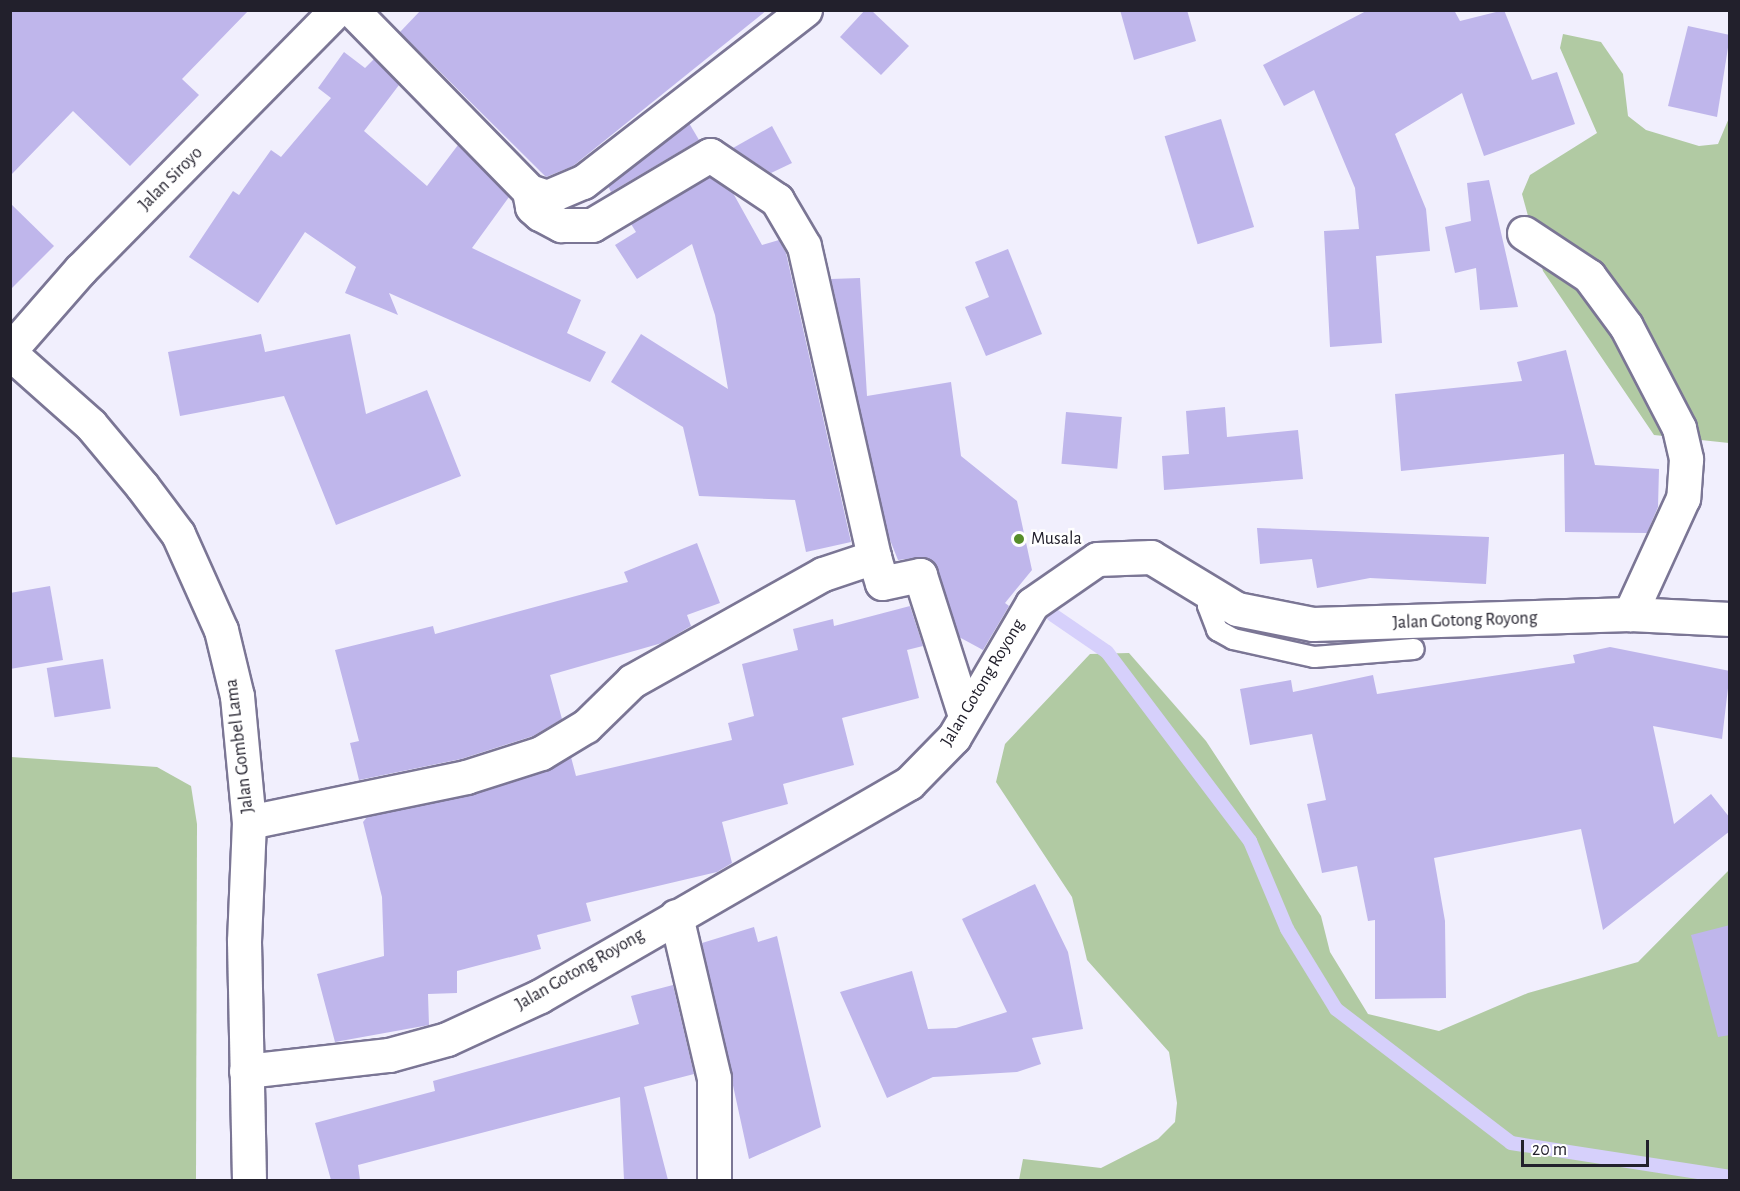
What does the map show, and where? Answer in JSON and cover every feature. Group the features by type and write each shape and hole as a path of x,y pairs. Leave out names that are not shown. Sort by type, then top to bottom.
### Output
{"main road":[{"name":"Jalan Siroyo","path":"10,352 81,269 336,10"},
{"path":"352,10 529,191 547,197 570,191 805,10"},
{"path":"529,191 532,207 540,214 561,225 591,225 710,155 777,200 804,246 874,558 882,583 920,575 965,716"},
{"path":"1524,233 1589,276 1626,326 1680,428 1686,459 1683,498 1630,614"},
{"name":"Jalan Gombel Lama","path":"10,352 92,425 178,534 221,630 237,696 249,822 246,1071 249,1180"},
{"name":"Jalan Gotong Royong","path":"246,1071 388,1055 447,1039 540,996 676,915 909,783 933,762 965,716 1032,604 1097,559 1151,557 1237,609 1313,624 1630,614 1730,619"},
{"path":"249,822 466,777 542,753 586,726 632,681 823,574 874,558"},
{"path":"676,915 714,1078 714,1180"}],"lane":[{"path":"1210,591 1208,606 1217,630 1242,641 1314,657 1414,649"}],"green space":[{"path":"1563,34 1601,42 1623,74 1628,116 1646,130 1699,146 1718,144 1729,118 1729,443 1654,435 1543,271 1522,194 1530,175 1597,133 1560,48"},
{"path":"1129,653 1206,741 1321,916 1330,952 1368,1014 1439,1031 1528,993 1638,962 1729,870 1729,1180 1019,1180 1023,1159 1101,1168 1158,1139 1175,1122 1177,1103 1169,1052 1087,960 1072,897 996,782 1005,744 1090,654"},
{"path":"11,757 157,767 191,786 197,824 196,1180 11,1180"}],"building":[{"path":"10,10 249,10 182,79 199,95 130,166 73,111 10,176"},
{"path":"421,10 767,10 573,166 546,177 400,32"},
{"path":"865,10 871,10 909,46 881,75 840,37"},
{"path":"1120,10 1187,10 1196,41 1134,60"},
{"path":"1368,10 1454,10 1460,21 1504,10 1532,80 1557,72 1575,124 1484,156 1462,93 1395,134 1426,209 1430,251 1376,256 1382,343 1330,347 1324,231 1359,229 1355,188 1314,90 1284,106 1263,65"},
{"path":"1688,26 1730,35 1717,117 1668,106"},
{"path":"344,52 365,68 374,59 399,85 364,131 427,186 458,145 509,197 472,248 581,300 567,333 606,352 590,382 389,293 398,315 345,293 356,267 305,232 258,303 189,257 233,191 239,195 271,150 281,157 331,98 318,88"},
{"path":"1221,119 1254,227 1198,244 1165,136"},
{"path":"689,123 699,140 611,192 608,186"},
{"path":"772,126 792,163 771,173 733,148"},
{"path":"709,177 733,193 762,245 779,240 786,253 851,542 806,552 795,500 699,496 683,427 611,382 641,334 728,389 715,315 692,244 637,279 615,245 636,232 631,224"},
{"path":"1489,180 1518,307 1480,310 1476,268 1455,273 1445,227 1471,221 1467,183"},
{"path":"10,203 54,246 10,290"},
{"path":"1008,249 1042,334 986,356 965,307 989,297 975,262"},
{"path":"860,278 867,396 951,382 961,456 1017,501 1032,570 1005,603 1009,606 983,650 959,637 933,562 925,557 898,560 888,535 831,279"},
{"path":"261,334 265,352 350,334 366,414 427,390 461,476 336,525 284,396 180,416 168,352"},
{"path":"1566,350 1595,465 1659,469 1658,507 1647,533 1565,532 1564,454 1401,471 1395,394 1522,381 1517,362"},
{"path":"1225,407 1227,437 1298,430 1303,479 1164,490 1162,456 1189,454 1186,411"},
{"path":"1066,412 1122,417 1117,469 1061,464"},
{"path":"1257,528 1489,537 1486,584 1370,578 1317,588 1312,559 1260,564"},
{"path":"697,543 720,603 687,615 691,626 662,643 550,675 562,719 533,736 461,759 359,780 350,743 359,741 335,650 433,626 435,634 628,582 624,572"},
{"path":"50,586 63,660 10,669 10,593"},
{"path":"910,606 923,646 907,650 919,698 842,718 854,765 783,784 788,804 722,822 732,863 717,872 586,903 591,921 537,935 541,949 457,971 457,993 428,994 429,1025 335,1042 317,974 384,956 382,897 363,822 368,816 472,795 547,771 571,757 576,776 732,740 728,723 754,716 742,664 798,650 793,629 833,619 834,626"},
{"path":"1610,647 1730,671 1722,739 1653,726 1674,824 1711,794 1730,818 1730,831 1603,930 1581,829 1434,858 1445,921 1446,998 1375,999 1375,920 1368,921 1357,866 1322,873 1307,804 1326,800 1312,734 1250,745 1240,689 1291,680 1293,692 1373,675 1377,694 1575,663 1573,655"},
{"path":"103,659 111,708 55,717 47,668"},
{"path":"1035,884 1068,952 1083,1029 1032,1038 1041,1064 1017,1072 933,1077 887,1098 840,992 912,971 928,1029 956,1028 1007,1012 962,919"},
{"path":"1730,925 1730,1035 1718,1037 1691,935"},
{"path":"754,927 758,942 777,936 821,1127 749,1159 702,943"},
{"path":"673,985 694,1074 644,1087 668,1180 624,1180 620,1097 358,1165 360,1180 331,1180 315,1123 435,1091 433,1081 639,1024 631,996"}],"waterway":[{"path":"1053,615 1107,652 1250,841 1287,929 1336,1009 1511,1143 1730,1177"}],"place":[{"name":"Musala","path":"1019,539"}]}
